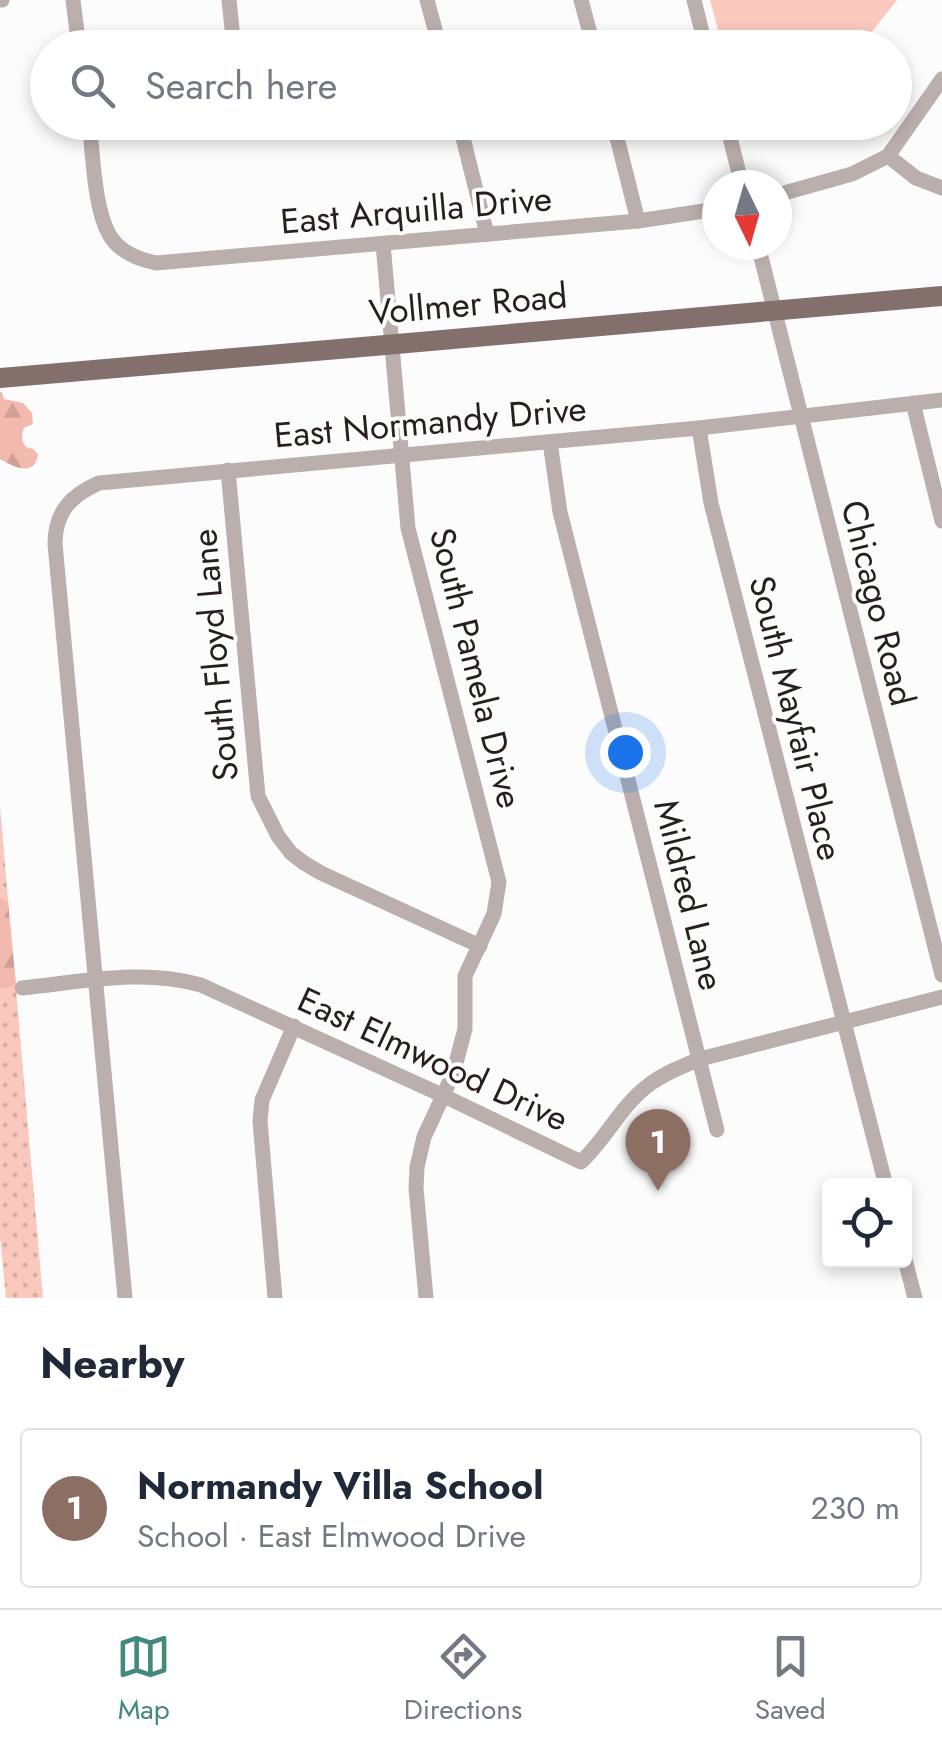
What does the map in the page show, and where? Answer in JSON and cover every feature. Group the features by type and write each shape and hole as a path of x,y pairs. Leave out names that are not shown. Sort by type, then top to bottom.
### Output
{"main road":[{"name":"Vollmer Road","path":"0,378 942,296"}],"street":[{"path":"73,0 77,30"},
{"path":"229,0 232,30"},
{"path":"428,0 436,30"},
{"path":"581,0 589,30"},
{"path":"694,0 702,30"},
{"path":"912,122 942,79"},
{"name":"East Arquilla Drive","path":"91,140 98,201 109,234 122,250 140,259 165,263 702,212"},
{"path":"463,140 486,234"},
{"path":"618,140 638,220"},
{"path":"731,140 738,170"},
{"path":"792,191 852,174 888,156 899,140"},
{"path":"888,156 916,178 942,188"},
{"name":"South Pamela Drive","path":"383,244 408,528 497,870 497,902 466,976 465,1029 453,1074 424,1138 417,1167 426,1298"},
{"name":"Chicago Road","path":"762,260 942,976"},
{"name":"East Normandy Drive","path":"96,980 55,544 56,526 71,499 99,482 699,428 942,400"},
{"path":"913,403 942,521"},
{"name":"South Mayfair Place","path":"699,428 711,504 884,1178"},
{"name":"Mildred Lane","path":"550,442 560,512 717,1130"},
{"name":"South Floyd Lane","path":"228,470 258,796 278,836 291,853 321,873 480,946"},
{"name":"East Elmwood Drive","path":"22,988 134,976 180,979 201,985 580,1162 650,1084 700,1059 942,997"},
{"path":"96,980 125,1298"},
{"path":"275,1298 260,1122 262,1100 294,1026"},
{"path":"907,1268 916,1298"}],"shaded area":[{"path":"710,0 897,0 873,30 718,30"},
{"path":"0,807 43,1298 6,1298 0,1235"}],"green space":[{"path":"0,392 4,399 23,403 32,413 33,424 24,428 22,438 26,447 38,454 33,466 17,467 0,459"},
{"path":"0,898 8,903 16,984 7,988 0,987"}],"place":[{"name":"Normandy Villa School","path":"658,1191"}]}
